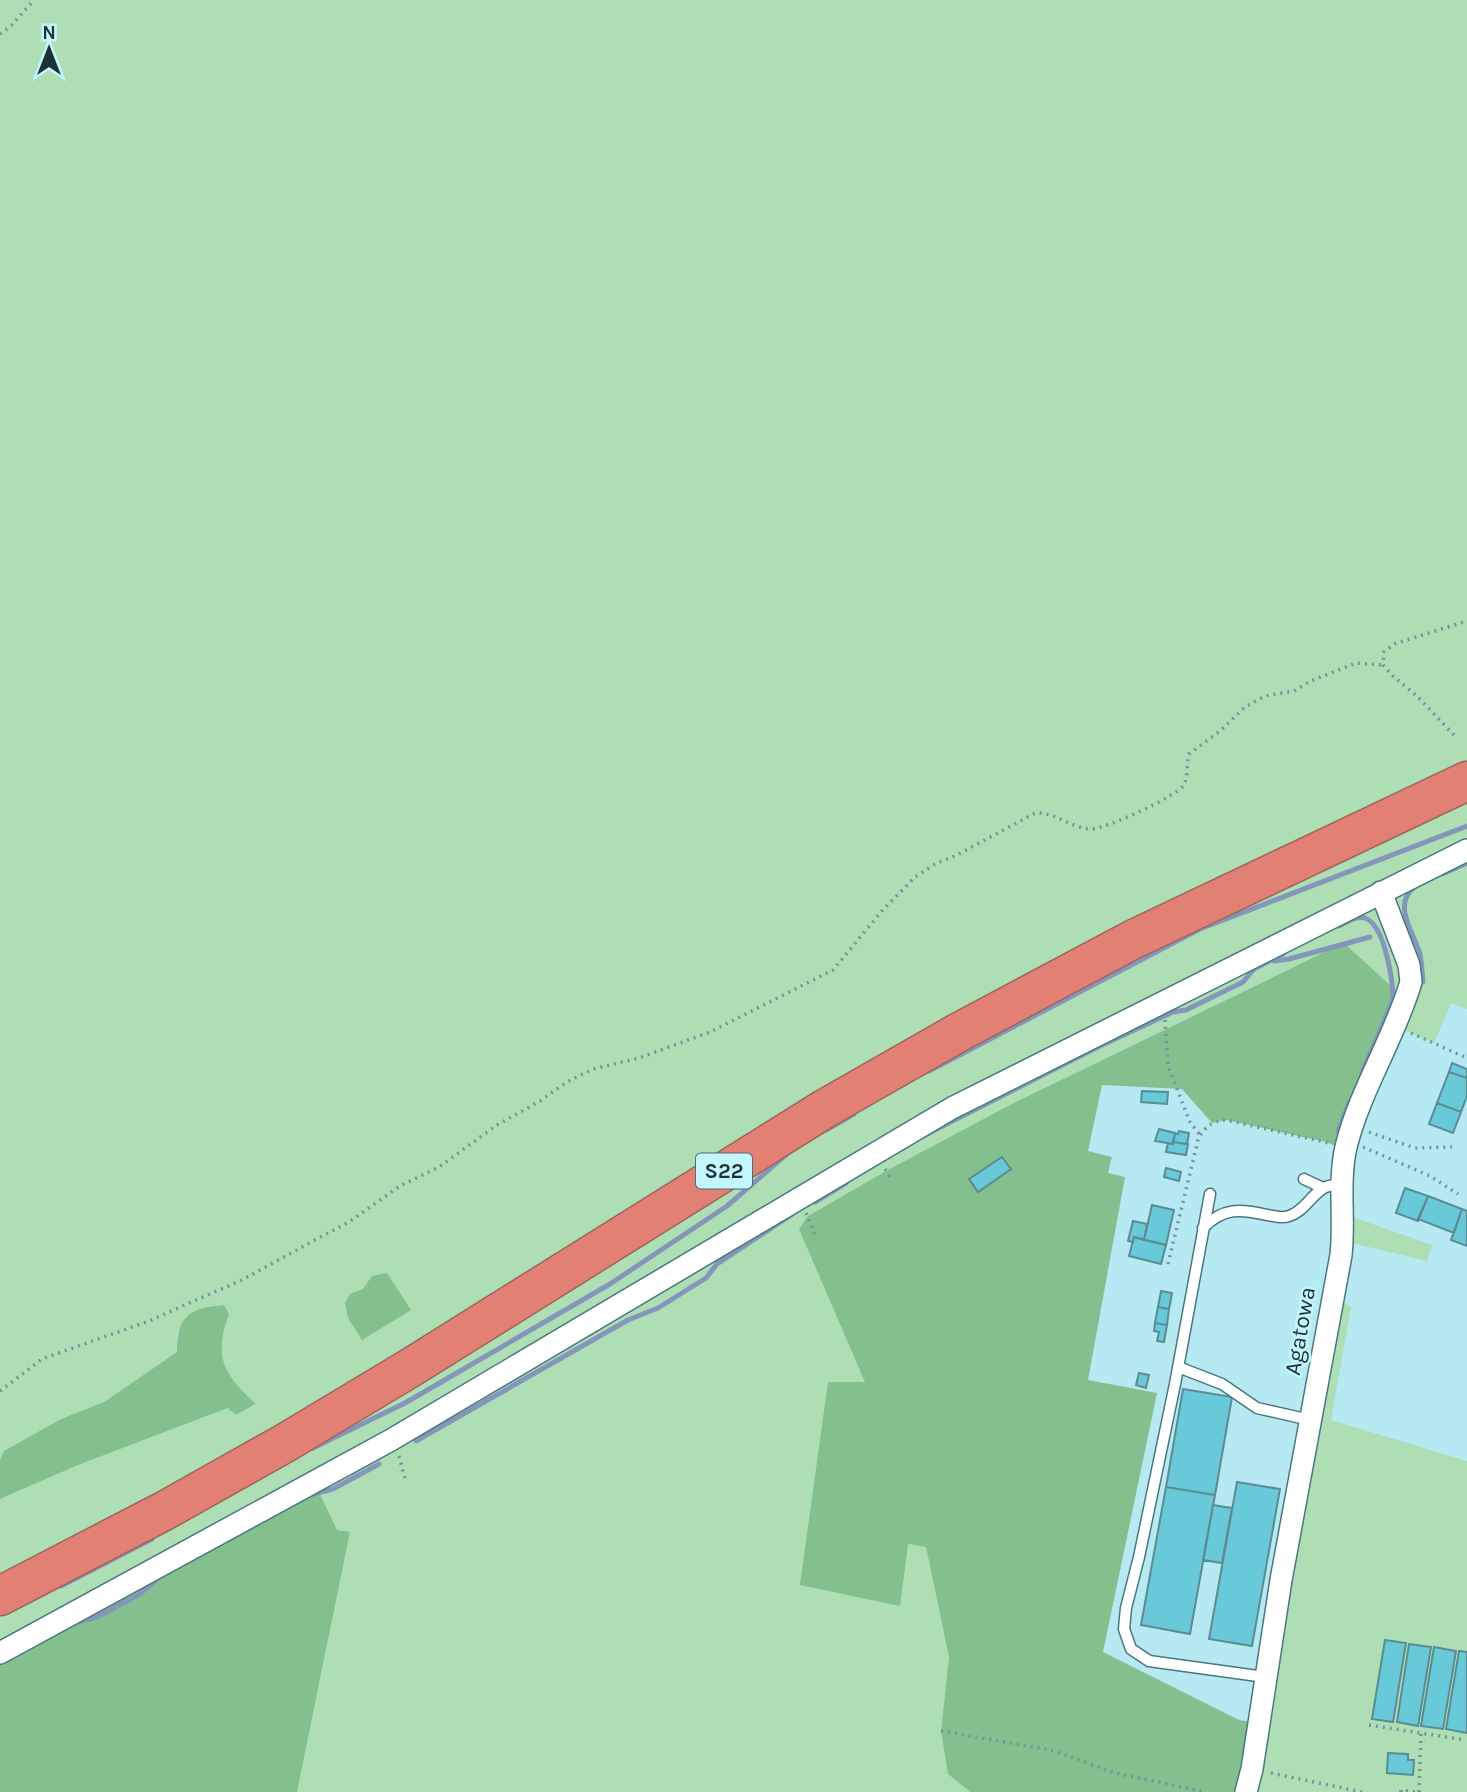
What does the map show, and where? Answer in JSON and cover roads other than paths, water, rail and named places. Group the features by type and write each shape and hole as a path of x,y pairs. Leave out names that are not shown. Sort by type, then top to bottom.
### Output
{"highway":[{"name":"S22","path":"0,1596 164,1511 285,1443 826,1108 961,1031 1132,940 1467,781"}],"street":[{"path":"0,1653 391,1440 952,1108 1467,850"},
{"name":"Agatowa","path":"1246,1792 1341,1255 1344,1226 1333,1186 1348,1139 1405,1000 1411,976 1381,892"}],"lane":[{"path":"1304,1179 1333,1186"},
{"path":"1203,1228 1216,1216 1231,1210 1288,1217 1333,1186"},
{"path":"1210,1194 1178,1367 1126,1608 1125,1637 1137,1655 1149,1661 1265,1676"},
{"path":"1178,1367 1222,1384 1267,1412 1310,1420"}],"waterway":[{"path":"929,1071 1200,929 1467,826"},
{"path":"1442,874 1467,863"},
{"path":"1414,887 1408,894 1405,911 1420,954 1423,982"},
{"path":"1339,926 1358,918 1365,918 1372,923 1383,942 1391,980 1393,1000 1362,1073"},
{"path":"1274,961 1370,937"},
{"path":"925,1135 1098,1047 1173,1012 1186,1010 1243,982 1254,969 1283,954"},
{"path":"1338,1131 1350,1101"},
{"path":"826,1130 854,1114"},
{"path":"313,1448 405,1403 610,1284 727,1206 788,1153"},
{"path":"815,1202 846,1183"},
{"path":"416,1441 628,1320 658,1308 706,1278 717,1264 791,1215"},
{"path":"309,1495 333,1489 379,1464"},
{"path":"61,1586 152,1539"},
{"path":"71,1624 97,1617 140,1594 157,1579"}]}
